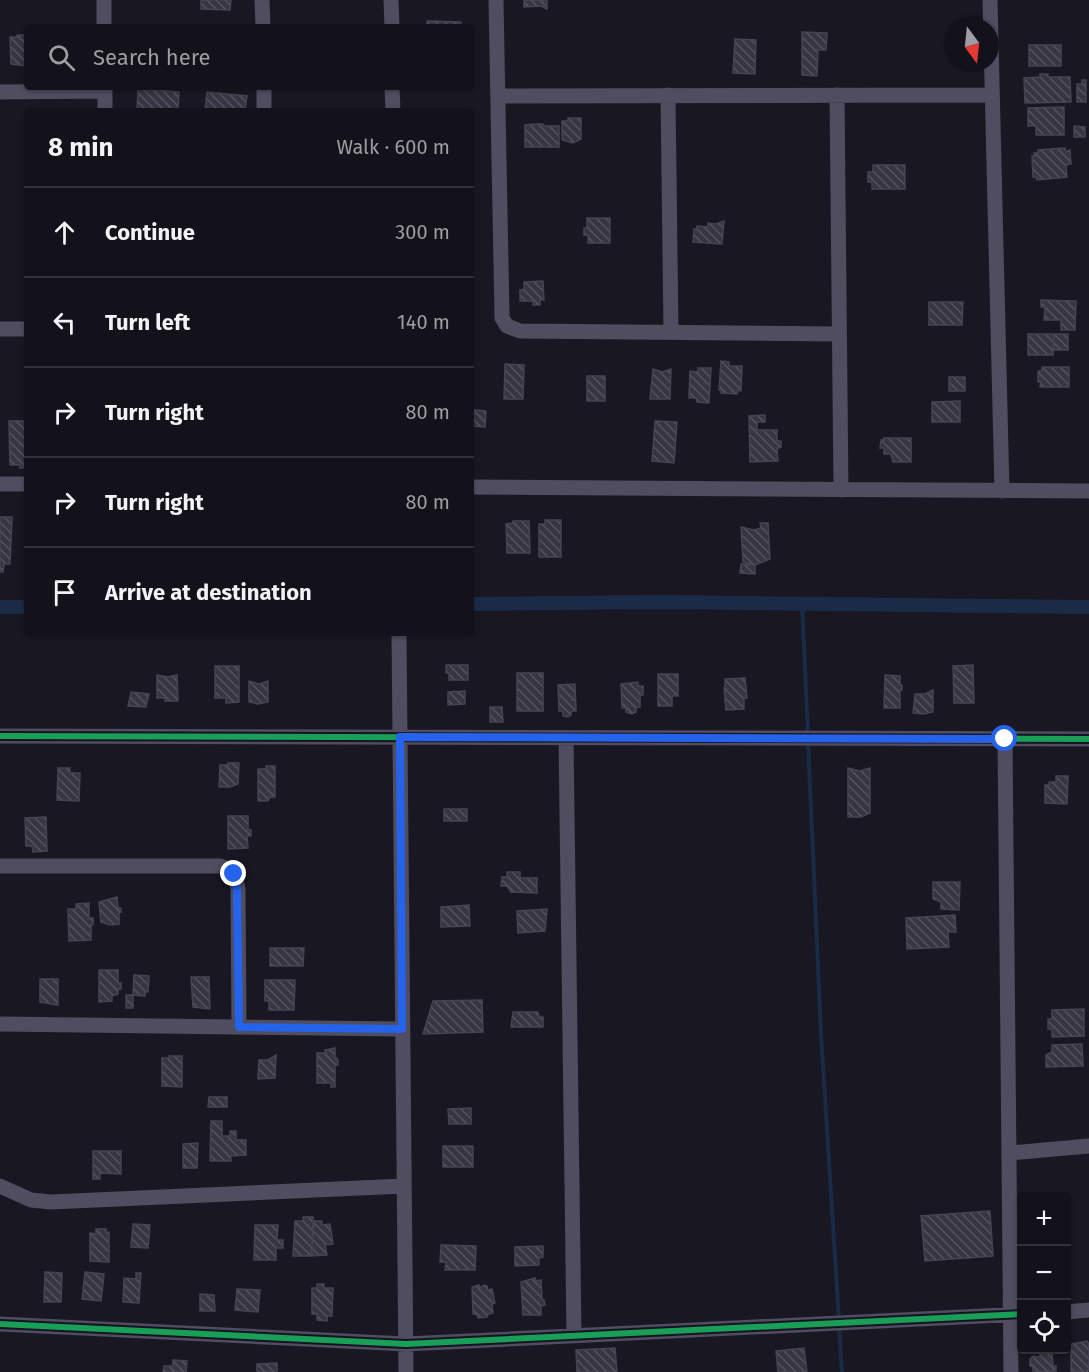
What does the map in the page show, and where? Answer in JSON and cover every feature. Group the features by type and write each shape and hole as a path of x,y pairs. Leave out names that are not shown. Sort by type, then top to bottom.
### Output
{"street":[{"path":"104,0 104,24"},
{"path":"262,0 263,24"},
{"path":"392,0 392,24"},
{"path":"496,0 502,318 507,327 520,331 838,334"},
{"path":"990,0 1002,491"},
{"path":"0,92 70,90"},
{"path":"105,90 105,108"},
{"path":"264,90 264,108"},
{"path":"392,90 393,108"},
{"path":"668,95 671,332"},
{"path":"837,95 841,490"},
{"path":"499,96 992,95"},
{"path":"0,329 24,329"},
{"path":"0,484 24,484"},
{"path":"474,487 1089,491"},
{"path":"399,636 406,1372"},
{"path":"0,736 1089,739"},
{"path":"566,738 574,1336"},
{"path":"1005,739 1010,1153 1016,1314 1011,1372"},
{"path":"0,866 220,866 230,870 234,874 237,889 239,1027"},
{"path":"0,1024 402,1029"},
{"path":"1010,1153 1089,1146"},
{"path":"0,1186 31,1200 51,1202 404,1185"},
{"path":"1071,1312 1089,1310"},
{"path":"0,1324 406,1344 1016,1314"}],"building":[{"path":"201,0 231,0 230,10 201,9"},
{"path":"524,0 547,0 547,9 541,6 524,7"},
{"path":"427,21 461,22 461,24 427,24"},
{"path":"802,32 827,33 826,50 818,50 817,76 802,75"},
{"path":"17,35 24,35 24,66 11,64 10,37 17,37"},
{"path":"735,39 756,40 755,74 733,73"},
{"path":"1029,45 1061,45 1061,66 1029,66"},
{"path":"1040,74 1048,74 1048,77 1070,77 1071,102 1025,103 1024,78 1040,77"},
{"path":"1082,80 1086,80 1086,102 1077,102 1077,84 1082,84"},
{"path":"138,90 179,92 178,108 137,108"},
{"path":"207,92 247,96 245,108 205,108"},
{"path":"1064,107 1064,135 1036,135 1036,126 1028,126 1028,108"},
{"path":"568,118 581,118 581,139 573,143 562,140 562,121 568,121"},
{"path":"543,124 544,126 559,126 559,147 525,147 525,125"},
{"path":"1074,126 1085,127 1085,137 1074,137"},
{"path":"1065,148 1066,152 1070,150 1071,164 1066,165 1067,177 1037,180 1033,177 1032,156 1035,156 1034,153 1038,153 1038,150"},
{"path":"873,165 905,165 905,189 872,189 872,182 868,182 868,172 873,172"},
{"path":"587,218 610,218 610,243 588,243 588,235 584,235"},
{"path":"724,221 722,244 693,242 694,229 697,229 697,226 708,227 708,223 716,224"},
{"path":"543,281 544,300 540,300 540,305 533,305 533,301 520,301 520,290 524,289 524,282"},
{"path":"1041,300 1076,301 1075,330 1061,330 1061,320 1044,320 1045,307 1041,307"},
{"path":"929,302 963,302 962,325 929,325"},
{"path":"1028,334 1054,334 1053,355 1028,355"},
{"path":"1054,334 1068,334 1068,350 1054,350"},
{"path":"721,361 729,362 729,366 742,366 741,391 738,390 737,394 721,393 719,390"},
{"path":"505,364 524,365 523,399 504,399"},
{"path":"1042,367 1069,367 1069,387 1040,387 1038,371 1042,371"},
{"path":"698,368 711,368 709,403 697,402 696,398 689,398 690,371 698,372"},
{"path":"653,369 662,372 671,369 670,399 650,399"},
{"path":"587,376 605,376 605,401 587,401"},
{"path":"949,377 965,377 965,391 949,391"},
{"path":"960,401 960,422 932,422 932,402"},
{"path":"474,410 486,411 485,427 474,426"},
{"path":"765,415 765,422 757,422 757,430 777,430 777,441 781,441 781,447 777,449 778,461 750,462 749,416"},
{"path":"9,421 24,421 24,468 20,468 20,465 10,465"},
{"path":"655,421 677,422 674,463 652,461"},
{"path":"911,438 911,462 893,462 891,454 884,454 884,448 880,448 881,440"},
{"path":"0,517 12,517 10,564 4,564 3,572 0,572"},
{"path":"545,520 561,520 561,557 539,557 539,524 545,524"},
{"path":"513,521 529,521 530,553 507,553 506,524 513,523"},
{"path":"760,523 768,523 770,559 755,565 743,562 741,527 754,530 761,528"},
{"path":"741,564 755,565 755,574 740,573"},
{"path":"446,665 468,665 468,680 449,680"},
{"path":"973,665 974,703 954,703 953,666"},
{"path":"215,666 239,666 239,702 226,703 226,698 215,698"},
{"path":"517,673 543,673 543,711 517,711"},
{"path":"658,674 678,674 678,696 672,696 672,706 658,706"},
{"path":"157,675 168,677 177,675 178,701 165,701 165,698 157,698"},
{"path":"885,675 900,676 902,690 900,690 900,708 884,708"},
{"path":"745,678 747,698 744,698 744,709 726,710 725,679"},
{"path":"249,681 259,684 268,681 268,702 258,704 249,702"},
{"path":"638,682 638,686 643,686 643,695 640,695 640,707 636,708 636,712 632,714 626,712 626,708 622,708 621,684"},
{"path":"575,684 576,711 571,711 568,717 563,716 563,711 559,711 558,685"},
{"path":"933,690 933,712 913,713 915,694 925,694"},
{"path":"465,691 465,704 448,705 448,692"},
{"path":"131,692 149,694 146,707 128,706"},
{"path":"490,707 502,707 503,722 490,722"},
{"path":"228,763 239,763 238,784 219,787 220,765 228,765"},
{"path":"266,766 275,766 275,797 270,797 268,801 258,801 258,769 266,769"},
{"path":"58,768 70,768 70,773 80,773 79,801 57,800"},
{"path":"848,768 860,771 870,768 870,813 861,817 848,817"},
{"path":"1056,776 1068,776 1067,804 1045,803 1045,785 1049,785 1049,782 1056,782"},
{"path":"444,809 467,809 467,821 444,821"},
{"path":"228,816 248,816 248,830 251,830 251,836 247,836 248,848 228,849"},
{"path":"46,817 47,851 33,852 32,846 26,846 25,818"},
{"path":"507,872 520,872 520,878 537,878 537,893 511,892 507,886 501,886 502,877 507,877"},
{"path":"933,882 960,882 959,910 941,909 941,902 933,899"},
{"path":"117,897 118,908 121,908 119,924 110,925 101,922 99,902"},
{"path":"89,903 89,918 93,918 91,940 69,941 68,909 76,909 76,904"},
{"path":"469,905 470,926 441,927 441,907"},
{"path":"547,909 545,931 518,933 517,911"},
{"path":"955,915 956,932 948,932 949,947 907,949 906,918"},
{"path":"270,948 304,948 303,966 270,966"},
{"path":"99,970 118,970 118,983 121,983 121,989 118,989 118,994 112,996 112,1001 99,1002"},
{"path":"134,975 149,976 148,992 145,992 145,996 133,995"},
{"path":"191,977 209,977 210,1009 193,1007"},
{"path":"40,979 58,979 58,1005 40,1002"},
{"path":"265,980 295,980 294,1010 269,1010 269,1001 265,1001"},
{"path":"126,995 133,995 133,1008 126,1008"},
{"path":"482,1000 483,1032 423,1034 433,1001"},
{"path":"1084,1009 1084,1036 1052,1037 1052,1029 1048,1029 1048,1019 1052,1019 1052,1010"},
{"path":"513,1012 538,1012 539,1017 543,1017 543,1027 511,1027"},
{"path":"1082,1044 1083,1066 1046,1067 1046,1055 1052,1052 1052,1045"},
{"path":"335,1048 335,1059 337,1058 338,1065 335,1065 335,1087 331,1087 331,1083 317,1083 317,1053 325,1053 325,1050"},
{"path":"276,1055 275,1078 258,1079 259,1060 268,1060"},
{"path":"169,1056 182,1056 182,1087 162,1086 162,1058 169,1058"},
{"path":"209,1097 227,1097 227,1107 208,1107"},
{"path":"471,1108 471,1124 449,1124 448,1109"},
{"path":"211,1121 222,1121 222,1136 230,1136 230,1131 236,1131 236,1140 246,1140 246,1155 231,1156 231,1161 210,1161"},
{"path":"198,1143 197,1168 183,1168 183,1144"},
{"path":"443,1146 473,1146 473,1167 443,1167"},
{"path":"93,1151 121,1151 121,1174 100,1173 100,1179 93,1179"},
{"path":"990,1211 993,1256 925,1261 921,1216"},
{"path":"303,1217 313,1217 312,1256 293,1256 295,1221 303,1221"},
{"path":"314,1221 322,1221 322,1225 330,1224 333,1244 325,1245 327,1255 311,1256"},
{"path":"133,1224 150,1225 148,1248 131,1247"},
{"path":"255,1225 278,1225 277,1240 283,1240 283,1248 276,1248 276,1260 254,1260"},
{"path":"96,1229 106,1229 106,1233 109,1232 109,1262 90,1261 90,1233 96,1234"},
{"path":"441,1245 476,1246 475,1270 445,1270 446,1262 440,1262"},
{"path":"543,1246 543,1257 539,1258 539,1265 515,1266 515,1247"},
{"path":"45,1272 62,1273 61,1302 44,1302"},
{"path":"85,1272 104,1274 101,1301 82,1299"},
{"path":"136,1273 141,1273 139,1303 123,1302 124,1278 136,1279"},
{"path":"535,1278 536,1281 541,1280 542,1299 545,1305 541,1306 541,1315 523,1315 521,1282"},
{"path":"317,1284 324,1284 324,1288 333,1288 332,1316 327,1316 327,1321 317,1320 317,1314 312,1314 312,1288 317,1288"},
{"path":"479,1285 480,1288 484,1285 488,1290 492,1289 495,1303 492,1304 493,1313 488,1314 487,1317 478,1318 473,1314 472,1287"},
{"path":"237,1289 260,1290 258,1312 235,1310"},
{"path":"200,1294 214,1295 215,1311 200,1311"},
{"path":"1087,1341 1089,1344 1089,1370 1086,1370 1088,1372 1071,1371 1071,1344"},
{"path":"615,1348 617,1372 577,1372 576,1350"},
{"path":"804,1348 807,1372 778,1372 776,1351"},
{"path":"1040,1354 1052,1354 1056,1371 1033,1372 1030,1359 1033,1356 1040,1357"},
{"path":"173,1360 187,1361 186,1372 163,1372 164,1366 173,1366"},
{"path":"277,1363 277,1372 257,1372 257,1364"}],"waterway":[{"path":"474,604 663,602 1089,607"},
{"path":"802,603 808,733"},
{"path":"0,607 24,607"},
{"path":"808,741 821,1034 839,1320"},
{"path":"839,1328 842,1372"}],"cycle path":[{"path":"0,736 1089,739"},
{"path":"0,1324 406,1344 1017,1314"}],"route":[{"path":"234,874 237,889 239,1027 402,1029 400,737 1005,739"}]}
